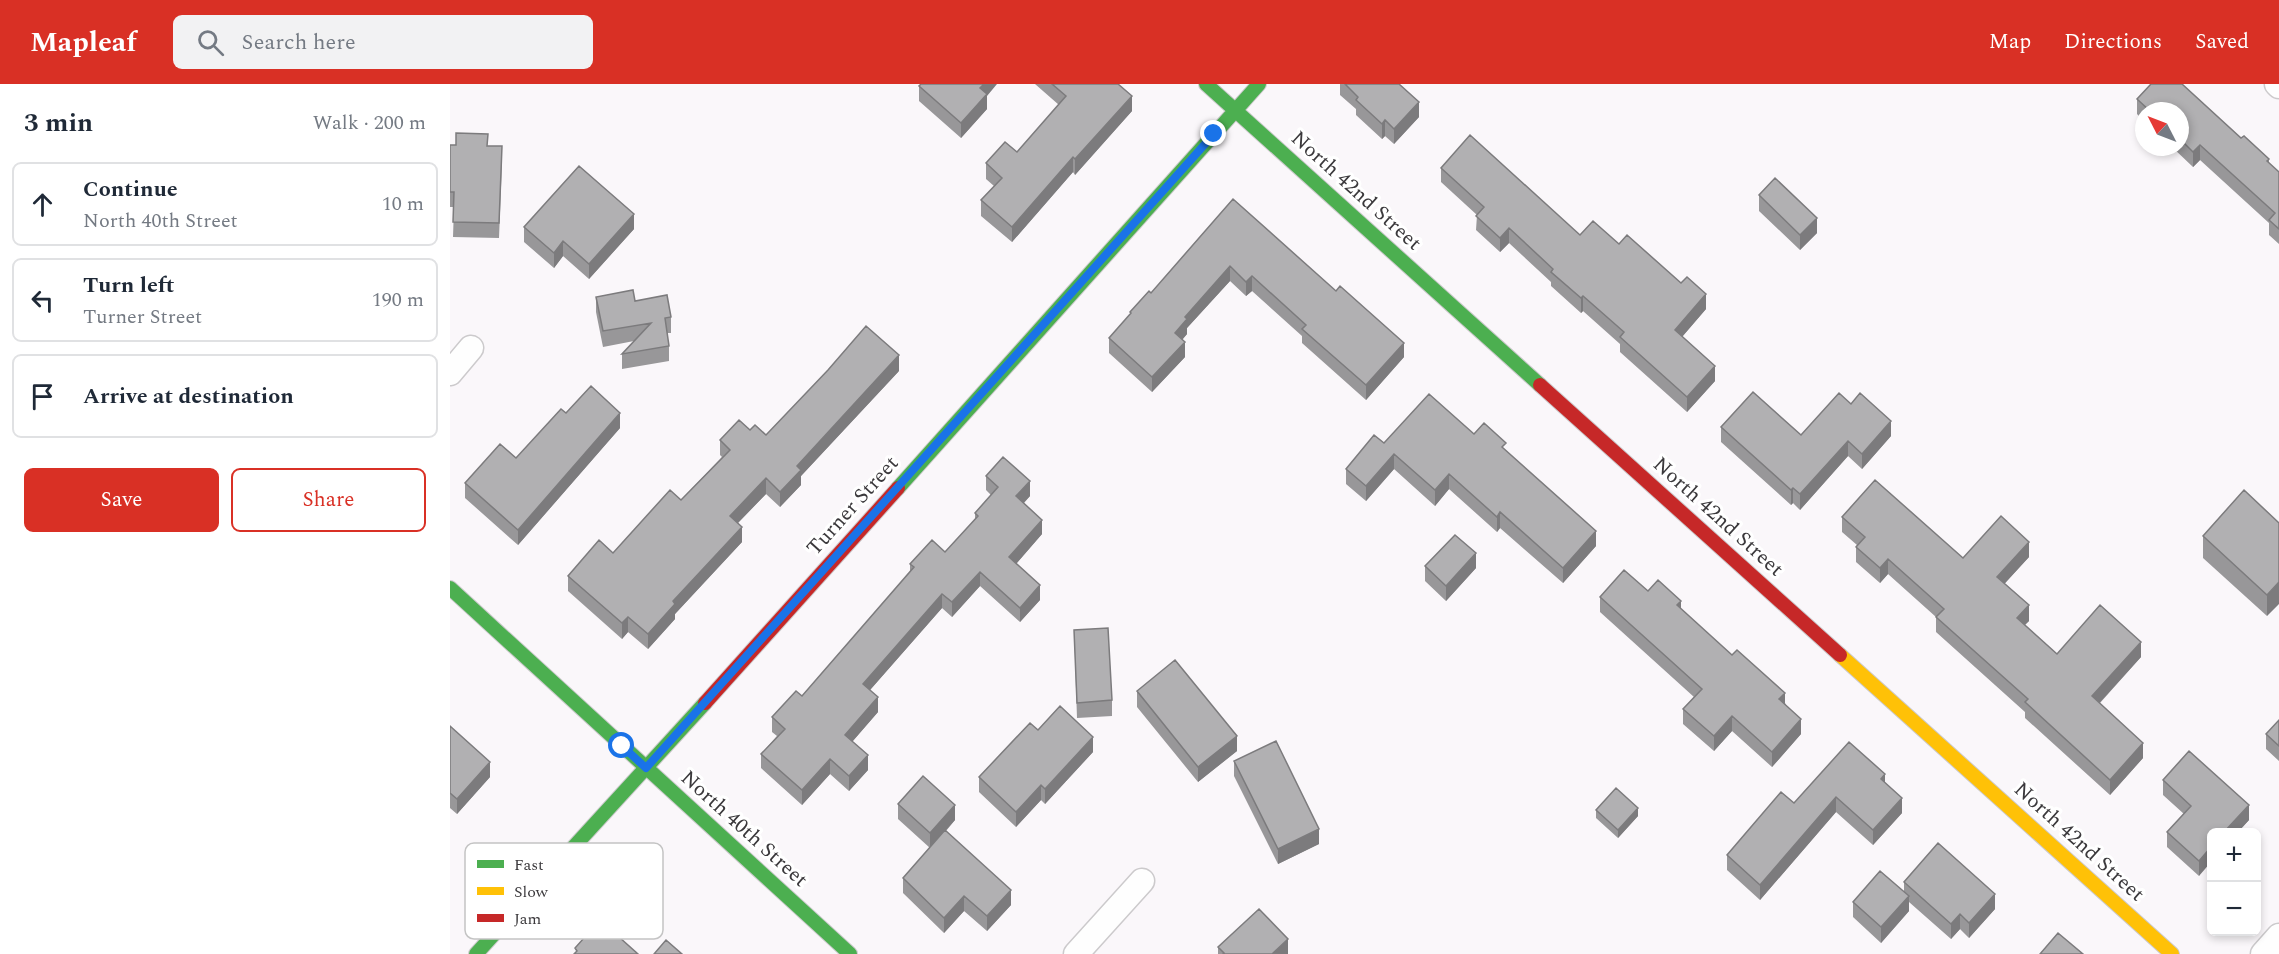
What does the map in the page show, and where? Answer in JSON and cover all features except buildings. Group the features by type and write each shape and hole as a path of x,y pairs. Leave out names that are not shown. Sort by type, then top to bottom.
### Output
{"street":[{"name":"North 42nd Street","path":"1206,84 2172,954"},
{"name":"Turner Street","path":"577,843 1259,84"},
{"path":"450,373 471,348"},
{"name":"North 40th Street","path":"450,588 850,954"},
{"path":"1076,954 1142,881"},
{"path":"2263,954 2279,936"},
{"name":"Turner Street","path":"476,954 490,939"}],"traffic: fast":[{"path":"1206,84 1540,385"},
{"path":"898,488 1259,84"},
{"path":"450,588 850,954"},
{"path":"577,843 705,703"},
{"path":"476,954 490,939"}],"traffic: slow":[{"path":"1840,655 2172,954"}],"traffic: jam":[{"path":"1540,385 1840,655"},
{"path":"705,703 898,488"}],"route":[{"path":"622,746 646,768 1214,134"}]}
